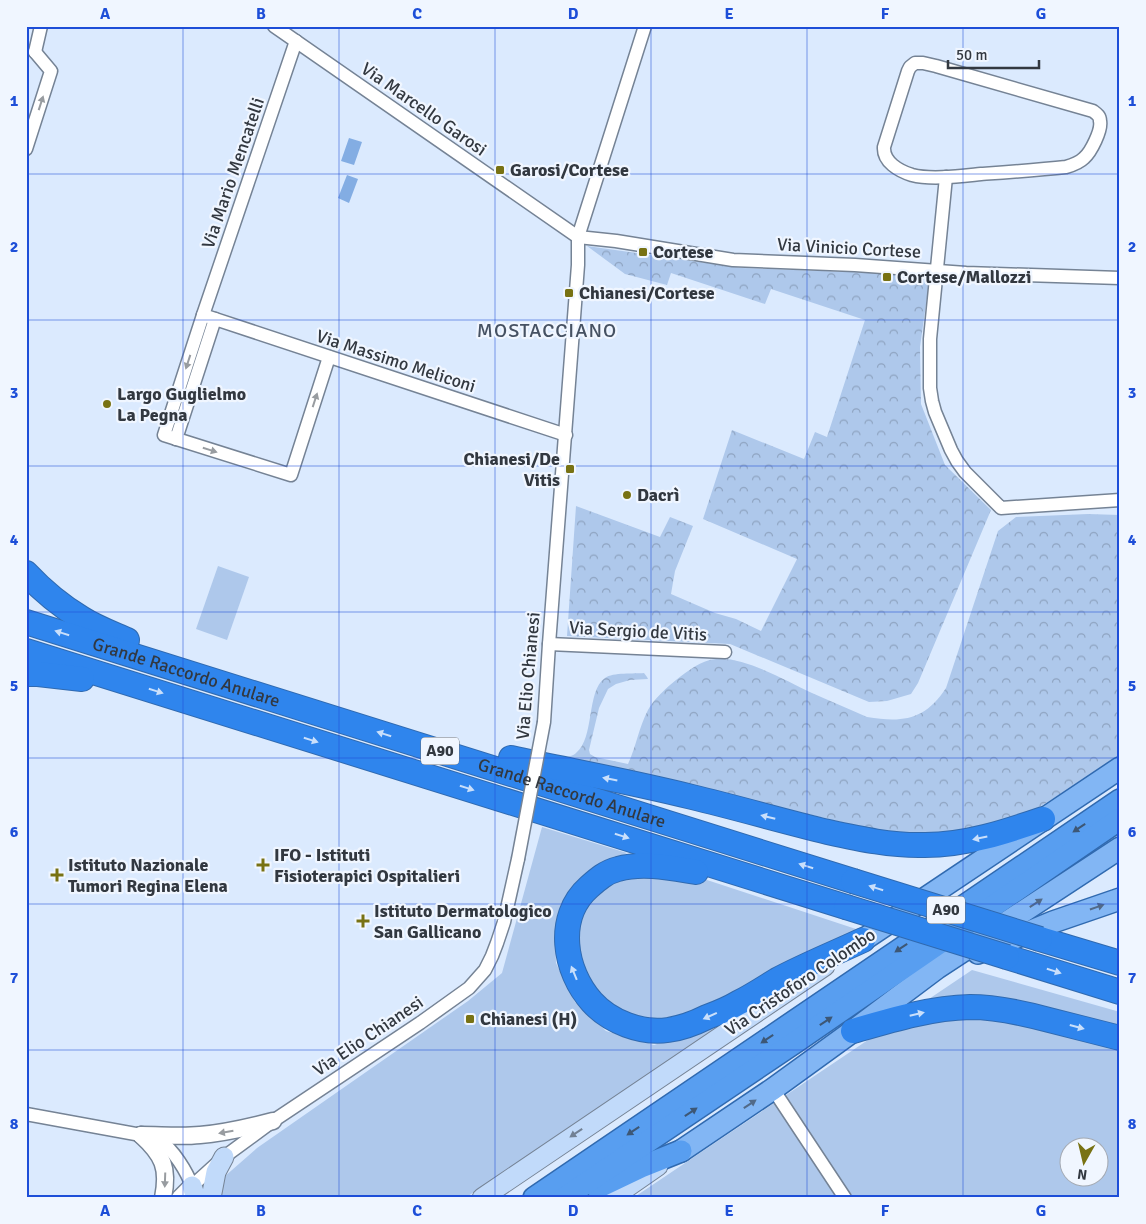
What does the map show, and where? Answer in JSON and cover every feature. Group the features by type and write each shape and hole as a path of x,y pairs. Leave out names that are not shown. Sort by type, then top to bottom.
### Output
{"highway":[{"path":"26,573 63,607 80,618 231,686"},
{"name":"Grande Raccordo Anulare","path":"26,622 1120,964"},
{"name":"Grande Raccordo Anulare","path":"26,651 1120,992"},
{"path":"26,674 132,684"},
{"path":"408,741 507,757 691,796 814,828 891,844 925,845 955,843 1007,832 1043,820"},
{"name":"Via Cristoforo Colombo","path":"534,1198 1120,800"},
{"path":"564,1198 797,1041 1120,819"},
{"path":"785,888 680,869 652,866 627,867 612,871 586,889 571,911 566,935 572,969 579,984 600,1010 630,1026 666,1030 692,1024 737,1004 779,979 863,940"},
{"path":"853,1031 927,1012 971,1007 1027,1014 1120,1038"},
{"path":"576,1198 641,1167 681,1151"}],"main road":[{"name":"Via Cristoforo Colombo","path":"482,1198 1120,768"},
{"path":"612,1198 773,1089 938,968 1120,848"},
{"path":"938,968 1053,922 1120,899"},
{"path":"210,1198 216,1172 224,1157"}],"street":[{"path":"26,149 51,70 31,54 41,26"},
{"name":"Via Elio Chianesi","path":"189,1194 224,1157 273,1121 462,993 485,970 492,956 504,922 518,859 544,722 578,266 578,238 644,26"},
{"name":"Via Marcello Garosi","path":"275,27 578,238"},
{"name":"Via Mario Mencatelli","path":"296,41 170,437 291,475 329,357"},
{"path":"923,63 936,66 1091,110 1100,119 1099,129 1089,152 1082,161 1062,167 946,177 912,174 890,163 884,155 884,144 908,71 915,64 923,63"},
{"path":"946,177 929,348 930,388 934,406 951,450 965,472 1001,508 1120,500"},
{"name":"Via Vinicio Cortese","path":"578,238 616,241 728,260 855,265 966,273 1120,278"},
{"name":"Via Massimo Meliconi","path":"209,317 566,435"},
{"name":"Via Sergio de Vitis","path":"549,644 725,652"},
{"path":"773,1089 845,1198"},
{"path":"26,1114 141,1135 158,1140 166,1146 187,1174 189,1194"},
{"path":"141,1135 201,1135 273,1121"},
{"path":"141,1135 155,1149 163,1162 166,1175 163,1198"}],"green space":[{"path":"587,246 742,268 930,275 920,347 921,404 945,465 991,510 918,683 911,694 887,701 869,702 730,644 567,636 576,506 660,537 670,517 693,526 675,571 671,594 715,613 736,619 761,631 797,559 703,519 732,430 804,459 815,432 827,437 865,320 771,289 765,304 671,273 667,285 625,274"},
{"path":"1088,514 1120,515 1120,756 1036,809 996,826 932,834 909,834 871,829 566,757 575,754 582,746 589,726 595,693 599,684 605,678 618,674 644,673 648,679 630,680 616,684 608,689 599,708 589,750 590,754 595,757 628,764 645,717 653,702 669,686 690,670 705,661 716,659 739,661 752,665 867,717 892,720 912,717 921,713 938,699 946,688 998,531 1016,517"},
{"path":"218,566 249,577 227,640 196,629"},
{"path":"542,827 627,853 596,870 567,899 555,931 556,963 575,1002 606,1031 654,1045 734,1018 465,1198 200,1198 257,1148 468,1001 502,973"},
{"path":"682,873 862,931 690,1017 658,1022 630,1020 593,996 575,955 582,906 607,881"},
{"path":"972,970 1120,1012 1120,1198 633,1198"}],"shaded area":[{"path":"349,138 362,142 354,165 341,161"},
{"path":"347,175 358,179 349,203 338,198"}],"place":[{"name":"Garosi/Cortese","path":"500,170"},
{"name":"Cortese","path":"643,252"},
{"name":"Cortese/Mallozzi","path":"887,277"},
{"name":"Chianesi/Cortese","path":"569,293"},
{"name":"Largo Guglielmo La Pegna","path":"107,404"},
{"name":"Chianesi/De Vitis","path":"570,469"},
{"name":"Dacrì","path":"627,495"},
{"name":"IFO - Istituti Fisioterapici Ospitalieri","path":"263,865"},
{"name":"Istituto Nazionale Tumori Regina Elena","path":"57,875"},
{"name":"Istituto Dermatologico San Gallicano","path":"363,921"},
{"name":"Chianesi (H)","path":"470,1019"}],"district":[{"name":"MOSTACCIANO","path":"547,330"}]}
